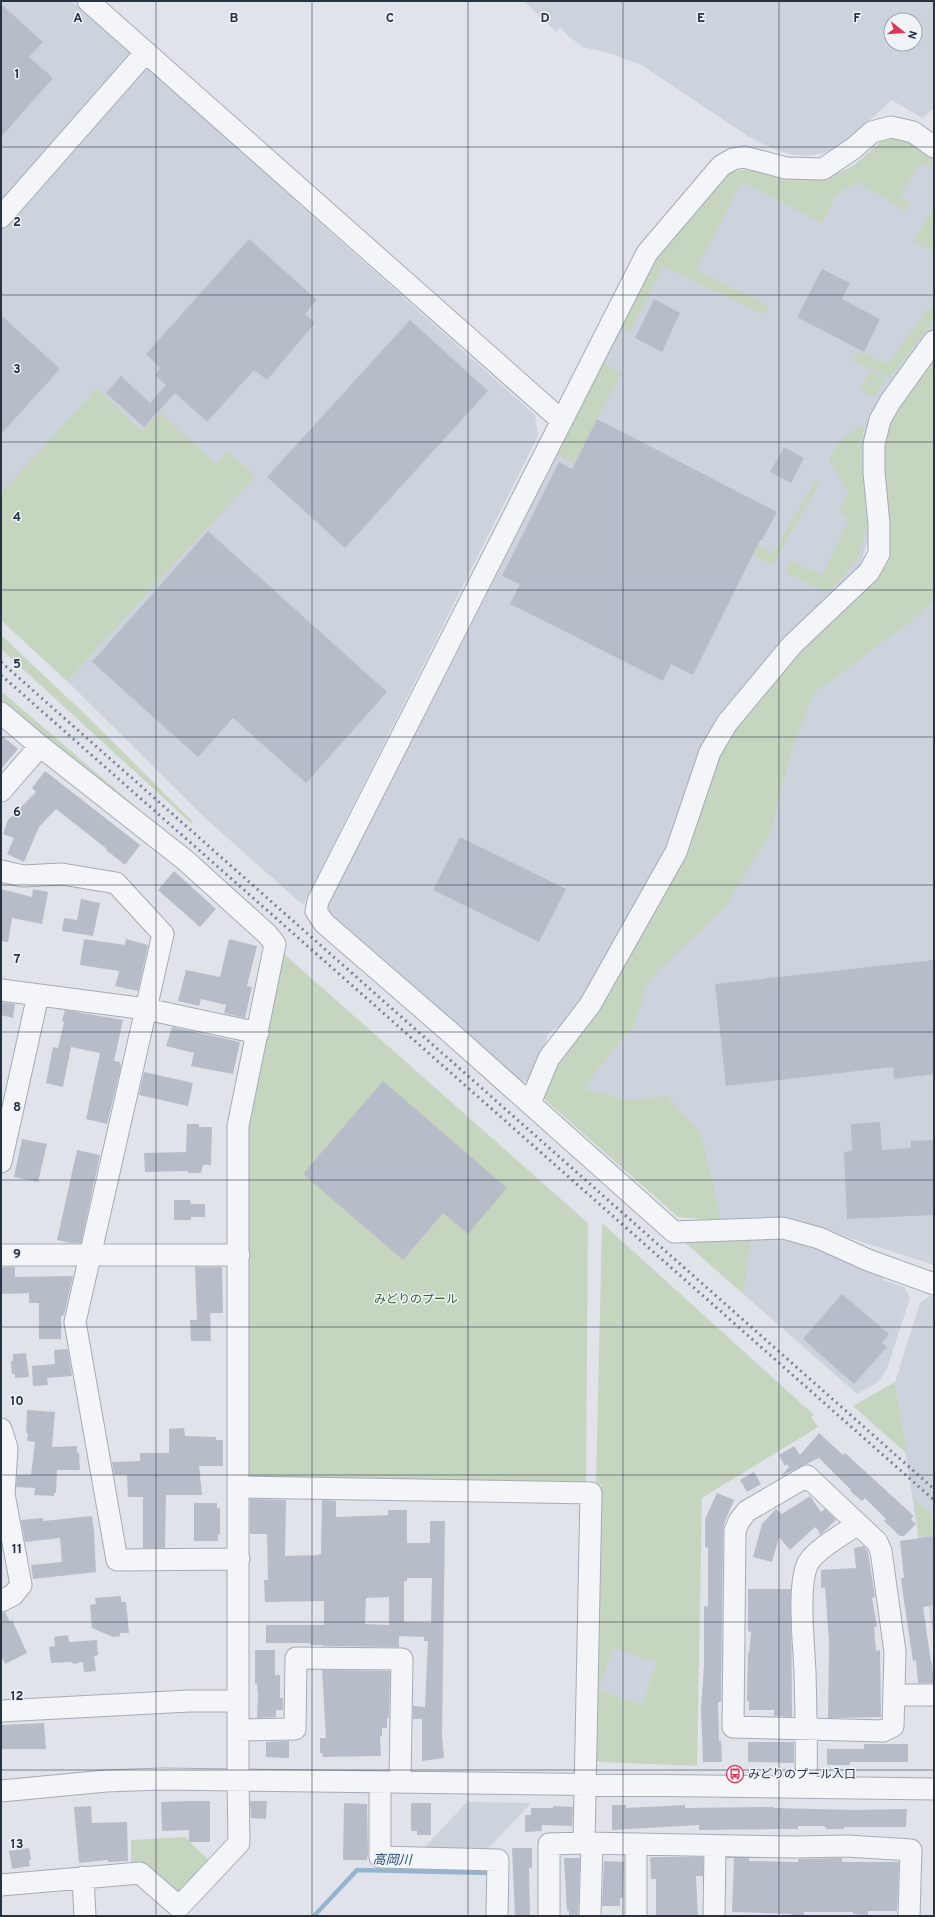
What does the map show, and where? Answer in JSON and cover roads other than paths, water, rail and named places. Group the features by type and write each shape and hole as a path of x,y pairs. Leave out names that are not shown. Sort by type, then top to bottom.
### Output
{"street":[{"path":"88,1 561,420"},
{"path":"1,217 146,52"},
{"path":"934,147 913,132 891,127 872,132 854,148 823,169 786,168 744,157 732,159 721,166 648,253 561,420 318,901 316,911 324,923 530,1103 674,1232 782,1228 819,1238 868,1260 934,1284"},
{"path":"530,1103 549,1058 590,1005 676,852 710,752 727,722 792,645 869,572 879,554 879,524 874,472 874,444 880,420 890,402 934,341"},
{"path":"1,713 40,746 185,860 275,944 274,957 238,1126 239,1843 179,1907 140,1874 83,1877 1,1885"},
{"path":"1,791 40,746"},
{"path":"1,871 23,876 62,874 116,883 163,934 75,1322 117,1560 239,1559"},
{"path":"1,990 146,1008 258,1033"},
{"path":"1,1162 38,995"},
{"path":"1,1255 239,1255"},
{"path":"1,1429 7,1448 4,1494 20,1585 13,1595 1,1601"},
{"path":"807,1476 877,1542 881,1551 895,1652 894,1695 893,1726 882,1730 733,1726 735,1531 739,1521 747,1511 807,1476"},
{"path":"238,1487 592,1493 584,1784 588,1843 590,1916"},
{"path":"806,1787 803,1598 804,1574 809,1563 817,1553 858,1524"},
{"path":"238,1730 295,1729 296,1658 402,1659 390,1782 380,1857 498,1860 497,1916"},
{"path":"894,1695 934,1696"},
{"path":"1,1711 189,1701 238,1701"},
{"path":"1,1792 106,1781 238,1779 934,1789"},
{"path":"548,1916 549,1844 588,1843 715,1847 847,1846 911,1850 910,1916"},
{"path":"636,1844 636,1916"},
{"path":"714,1916 715,1847"},
{"path":"83,1877 85,1916"}],"waterway":[{"name":"高岡川","path":"314,1916 357,1870 491,1873"}],"railway":[{"path":"1,662 934,1489"},
{"path":"1,675 934,1500"}],"place":[{"name":"みどりのプール入口","path":"735,1774"}],"park label":[{"name":"みどりのプール","path":"416,1299"}]}
